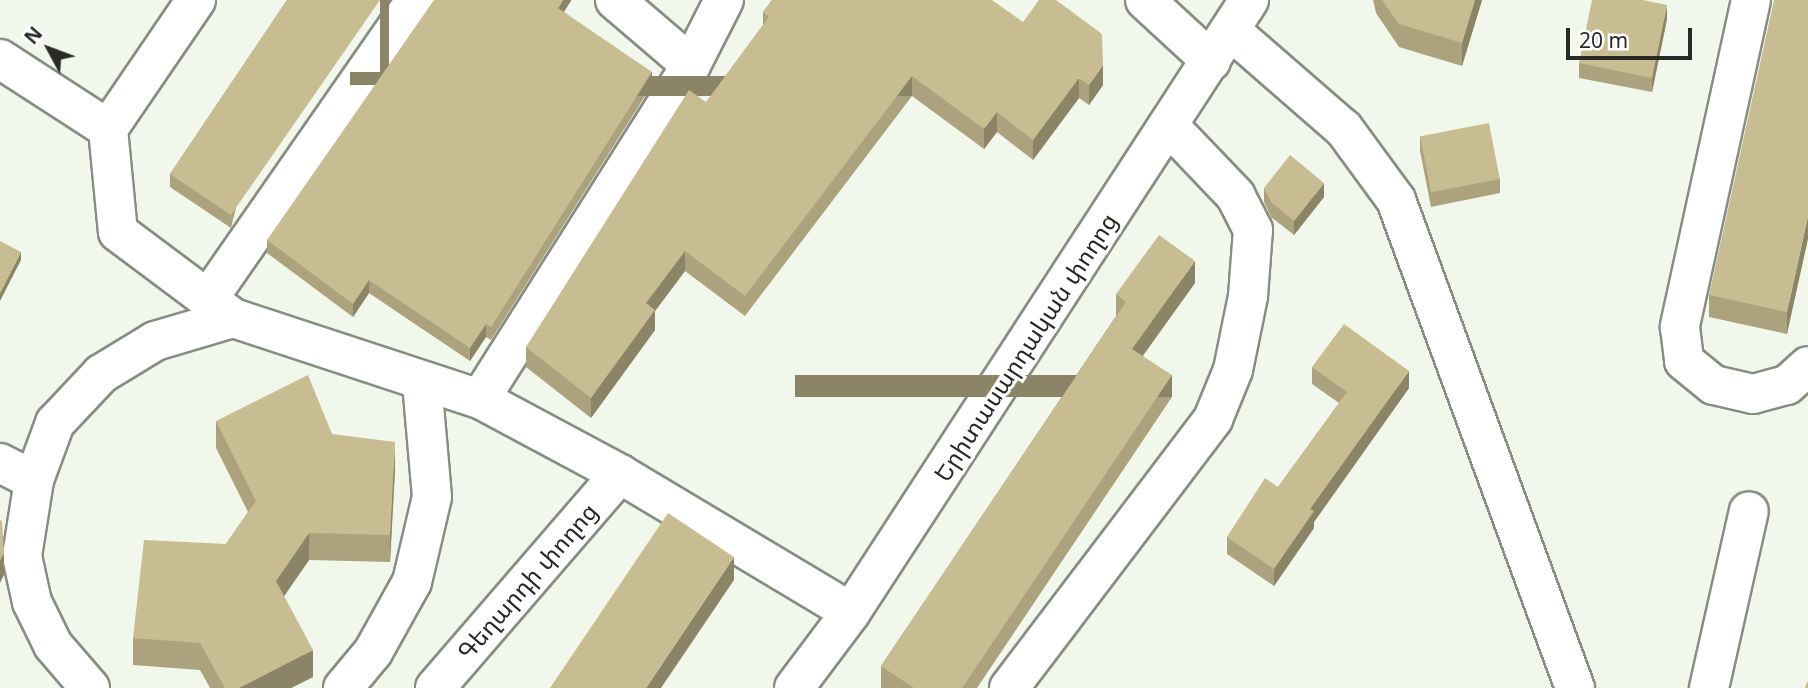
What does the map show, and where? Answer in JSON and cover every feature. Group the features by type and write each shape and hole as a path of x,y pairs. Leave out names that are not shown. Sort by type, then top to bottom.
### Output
{"street":[{"path":"196,0 108,129 118,232 220,309 422,383 480,399 620,474 851,612"},
{"path":"90,688 53,645 32,602 22,556 34,480 55,423 101,374 155,341 220,309 416,0"},
{"path":"615,0 691,65"},
{"path":"480,399 691,65 724,0"},
{"path":"1144,0 1230,30 1345,129 1396,200 1575,688"},
{"path":"1751,0 1681,327 1684,361 1714,385 1753,394 1787,385 1808,366"},
{"name":"Երիտասարդական փողոց","path":"794,688 851,612 1170,127 1230,30"},
{"path":"0,59 108,129"},
{"path":"1009,688 1213,419 1233,370 1248,296 1254,230 1237,196 1170,127"},
{"path":"343,688 373,652 412,582 432,498 422,383"},
{"path":"0,463 34,480"},
{"name":"Գեղարդի փողոց","path":"435,688 620,474"},
{"path":"1709,688 1749,511"}],"building":[{"path":"287,0 380,0 231,215 170,174"},
{"path":"434,0 563,0 558,8 652,72 491,327 486,324 470,348 369,280 353,304 267,240"},
{"path":"772,0 992,0 1023,22 1039,0 1056,0 1102,34 1103,65 1089,85 1079,78 1033,140 997,112 984,129 912,76 745,296 685,251 646,303 655,310 591,398 526,347 689,90 706,102 769,17 763,12"},
{"path":"1382,0 1475,0 1462,43 1399,24"},
{"path":"1592,0 1643,0 1667,5 1652,78 1579,63"},
{"path":"1774,0 1808,0 1808,216 1787,312 1709,295"},
{"path":"1489,123 1500,179 1431,192 1420,136"},
{"path":"1290,155 1324,183 1294,221 1271,202 1264,188"},
{"path":"1159,235 1195,261 1132,349 1172,375 962,688 914,688 881,666 1126,302 1116,294"},
{"path":"0,241 21,252 0,293"},
{"path":"1344,324 1409,371 1310,509 1314,511 1274,569 1227,537 1265,478 1278,487 1347,392 1312,367"},
{"path":"308,375 332,434 395,442 390,535 309,533 276,581 313,650 239,688 225,688 200,643 133,638 144,540 226,544 256,501 216,421"},
{"path":"668,513 734,557 646,688 550,688"},
{"path":"0,520 4,553 0,560"}]}
